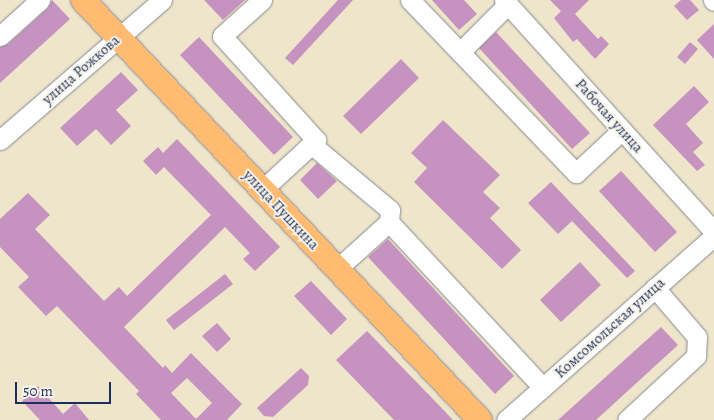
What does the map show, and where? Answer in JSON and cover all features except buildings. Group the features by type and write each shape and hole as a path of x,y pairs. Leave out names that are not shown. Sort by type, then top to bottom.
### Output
{"main road":[{"name":"улица Пушкина","path":"83,0 480,420"}],"street":[{"path":"0,36 40,0"},
{"name":"улица Рожкова","path":"0,140 162,0"},
{"path":"262,0 222,36 316,140 262,190"},
{"path":"410,0 576,173 622,130"},
{"path":"460,52 506,2"},
{"name":"Рабочая улица","path":"506,2 714,232"},
{"path":"311,144 390,210 389,222 337,269"},
{"path":"389,222 543,388"},
{"name":"Комсомольская улица","path":"506,420 714,236"},
{"path":"626,420 696,356 697,337 655,288"}]}
